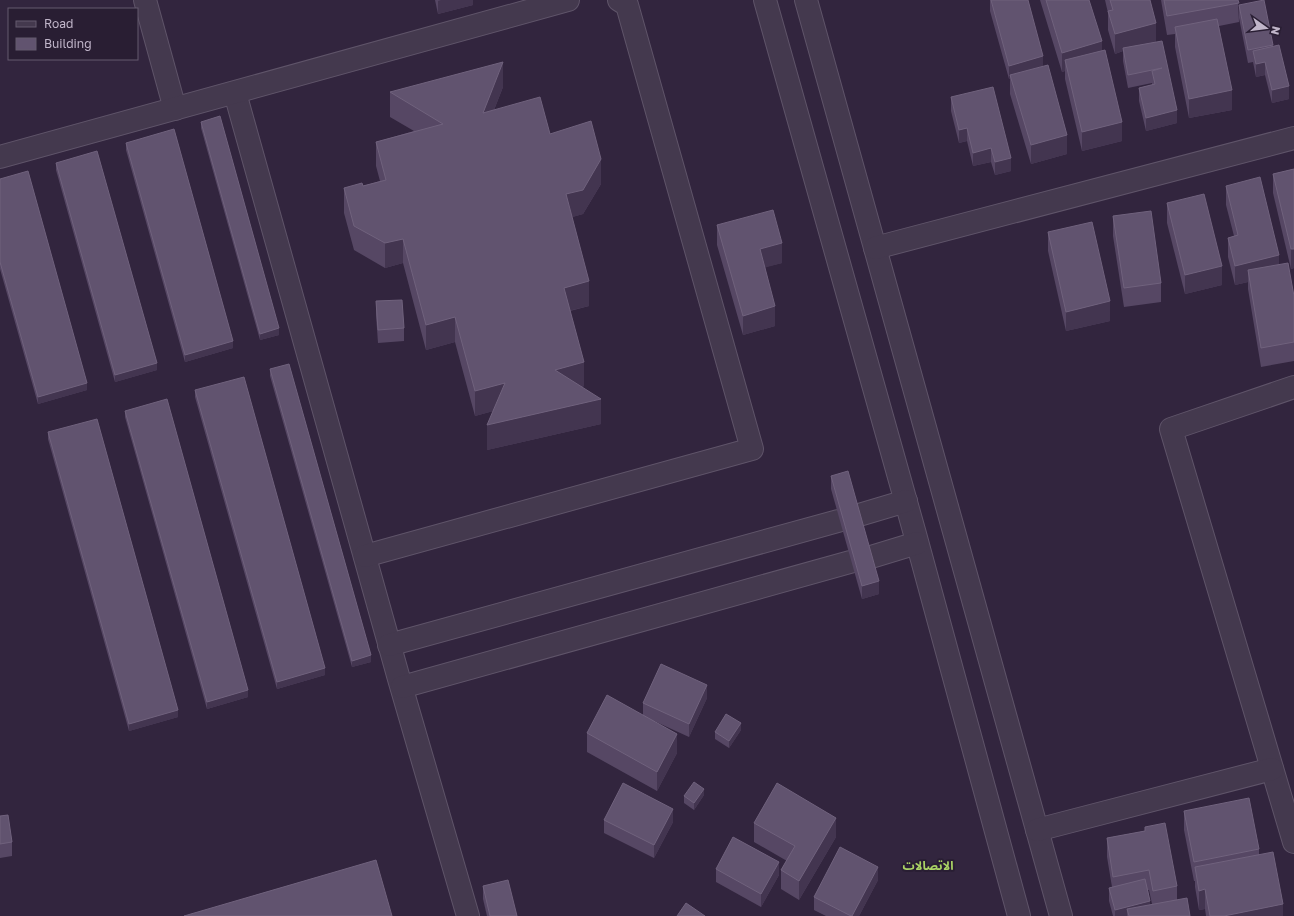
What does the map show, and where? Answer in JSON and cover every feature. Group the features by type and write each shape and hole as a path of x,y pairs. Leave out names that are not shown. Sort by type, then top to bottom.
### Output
{"street":[{"path":"145,0 175,109"},
{"path":"0,156 105,126 235,93 568,0"},
{"path":"365,556 752,449 627,5 619,0"},
{"path":"765,0 906,501 1019,916"},
{"path":"806,0 1061,916"},
{"path":"235,93 389,645 468,916"},
{"path":"875,248 1294,138"},
{"path":"1294,388 1170,429 1294,842"},
{"path":"859,515 906,501"},
{"path":"389,645 838,521"},
{"path":"871,557 917,543"},
{"path":"402,687 850,562"},
{"path":"1037,830 1272,769"}],"building":[{"path":"991,0 1028,0 1043,56 1009,66"},
{"path":"1046,0 1089,0 1102,41 1062,53"},
{"path":"1110,0 1150,0 1156,23 1115,34 1108,11 1113,10"},
{"path":"1164,0 1238,0 1239,3 1167,16"},
{"path":"1264,0 1273,45 1248,50 1239,5"},
{"path":"1217,19 1232,90 1189,99 1175,27"},
{"path":"1162,41 1177,110 1146,118 1139,88 1155,84 1152,71 1162,68 1128,75 1123,48"},
{"path":"1279,45 1289,86 1272,90 1265,62 1256,64 1253,51"},
{"path":"1105,50 1122,122 1082,132 1065,60"},
{"path":"503,62 483,113 540,97 550,134 591,121 601,159 583,190 566,194 589,281 564,288 584,362 555,370 601,399 487,425 505,383 475,391 455,317 426,325 403,239 385,243 354,226 344,188 362,183 363,186 386,180 376,142 443,124 390,92"},
{"path":"1048,65 1067,135 1031,145 1010,75"},
{"path":"993,87 1011,158 995,162 991,148 973,153 967,128 959,130 951,97"},
{"path":"220,116 279,328 260,334 201,122"},
{"path":"174,129 233,341 185,355 126,143"},
{"path":"97,151 157,363 115,375 56,163"},
{"path":"1294,169 1294,249 1291,249 1273,174"},
{"path":"28,171 87,383 38,397 0,262 0,179"},
{"path":"1260,177 1279,255 1235,266 1228,238 1238,235 1226,186"},
{"path":"1204,194 1222,266 1185,275 1167,203"},
{"path":"773,210 782,243 760,249 775,306 743,316 717,225"},
{"path":"1151,211 1161,283 1124,288 1113,216"},
{"path":"1092,222 1110,301 1066,312 1048,232"},
{"path":"1288,263 1294,296 1294,342 1261,348 1248,270"},
{"path":"402,300 404,328 378,330 376,301"},
{"path":"289,364 371,655 352,661 270,369"},
{"path":"244,377 325,668 277,682 195,390"},
{"path":"167,399 248,690 207,702 125,411"},
{"path":"97,419 178,710 129,724 48,432"},
{"path":"848,471 879,581 862,586 831,476"},
{"path":"661,664 707,685 689,724 643,703"},
{"path":"607,695 677,734 657,772 587,733"},
{"path":"726,714 741,723 729,741 715,732"},
{"path":"694,782 704,789 694,803 684,796"},
{"path":"623,783 673,809 654,845 604,820"},
{"path":"777,783 836,818 799,881 781,870 795,846 754,823"},
{"path":"1249,798 1259,849 1194,862 1184,811"},
{"path":"8,815 12,842 0,844 0,816"},
{"path":"1165,823 1177,886 1153,891 1149,870 1113,877 1107,838 1145,831 1145,827"},
{"path":"733,837 779,862 761,894 716,869"},
{"path":"840,847 878,867 852,916 814,897"},
{"path":"1273,852 1283,904 1224,916 1210,916 1205,889 1199,891 1195,867"},
{"path":"376,860 392,916 184,916"},
{"path":"1145,879 1150,901 1115,910 1109,888"},
{"path":"508,880 517,916 490,916 483,886"},
{"path":"1187,898 1190,916 1129,916 1127,909"},
{"path":"686,903 705,916 677,916"}],"district":[{"name":"الاتصالات","path":"928,865"}]}
